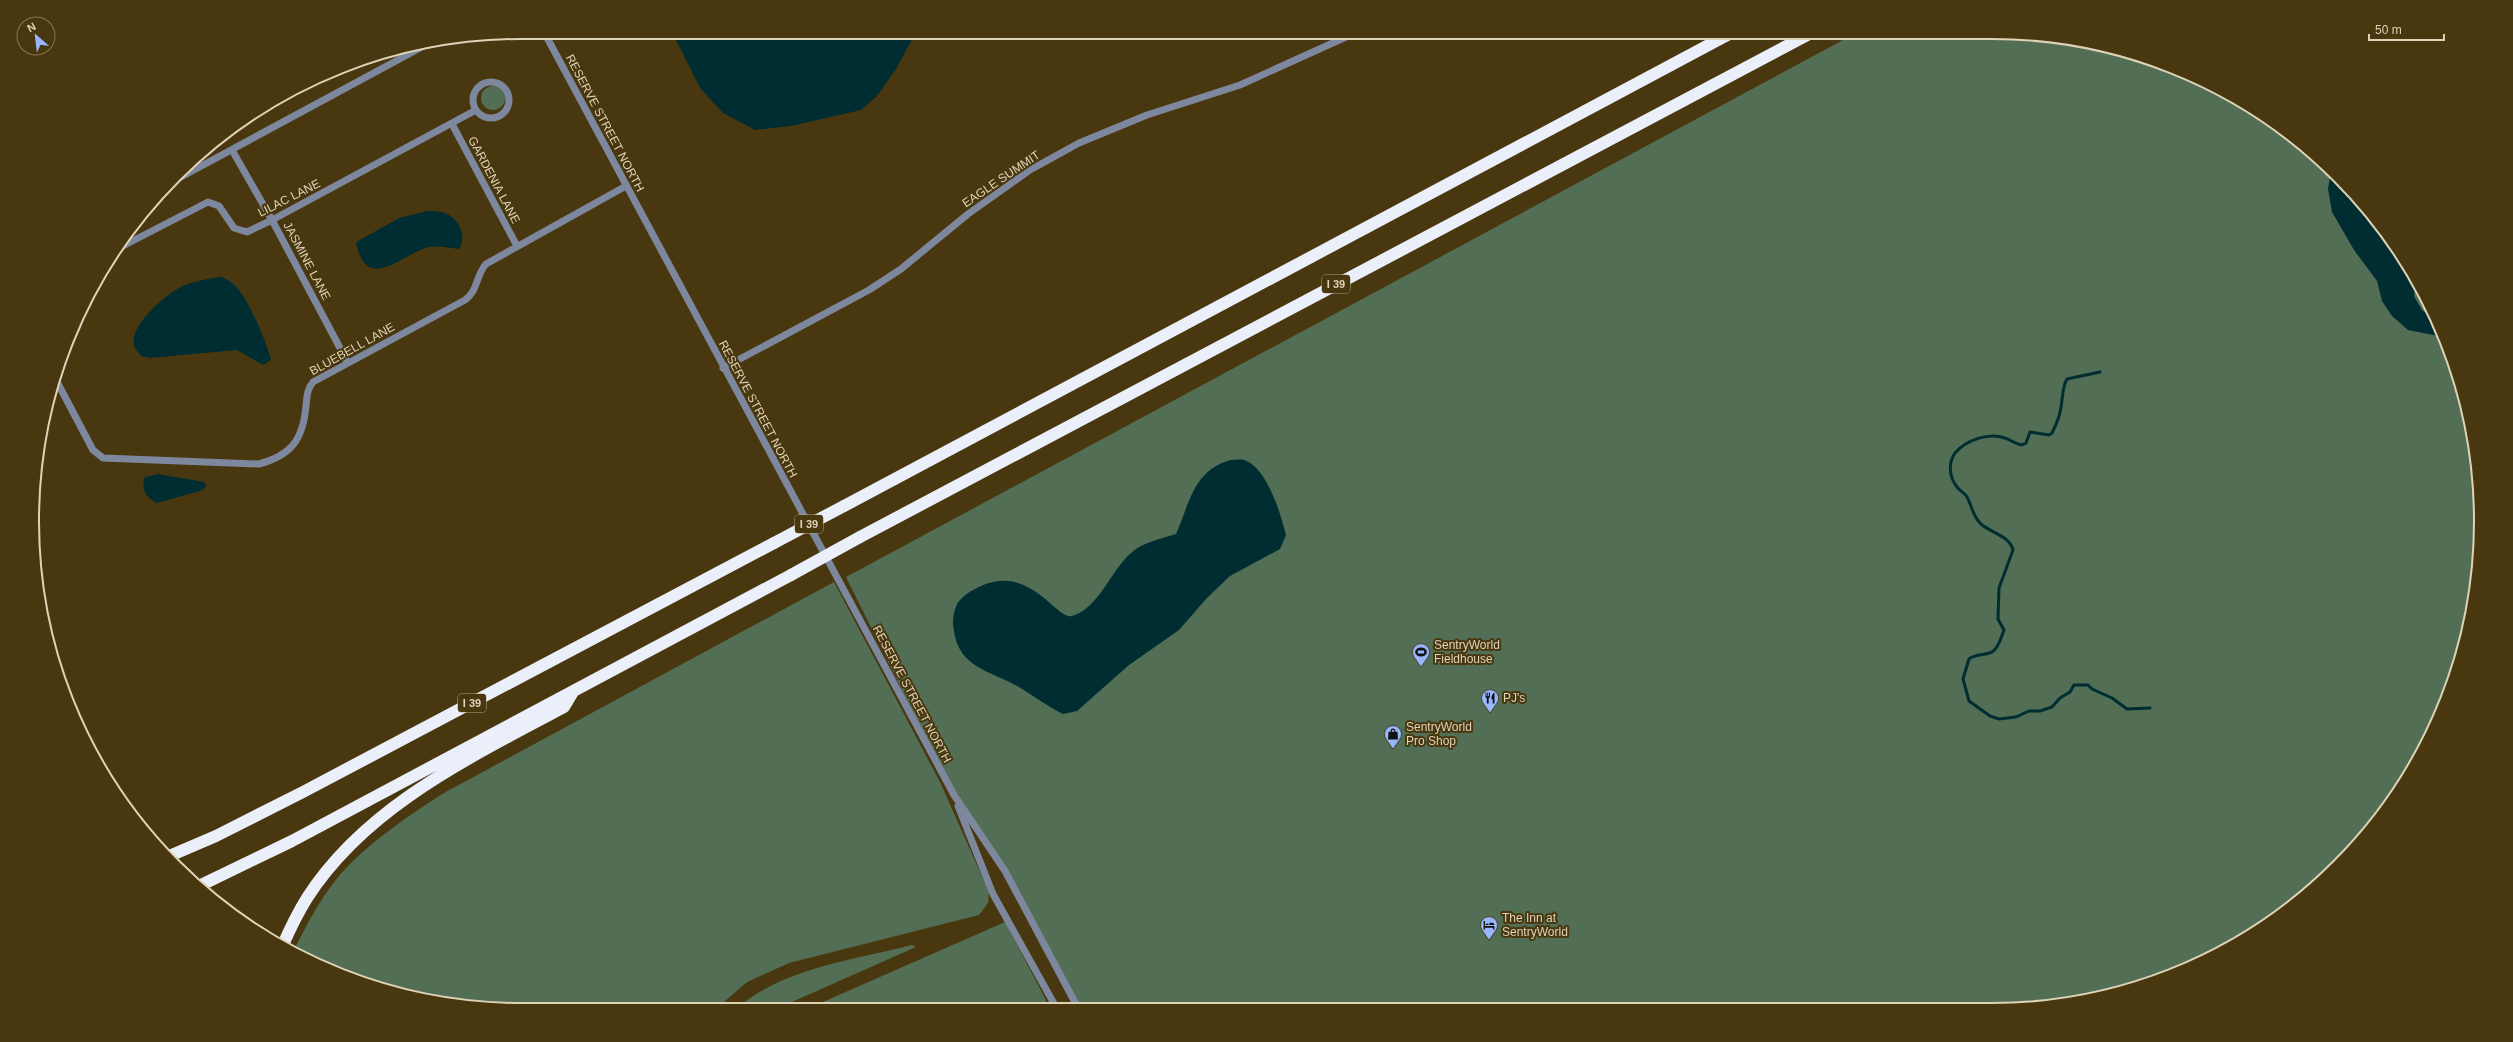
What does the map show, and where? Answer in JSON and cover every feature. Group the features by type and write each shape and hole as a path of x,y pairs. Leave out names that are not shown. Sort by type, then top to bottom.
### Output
{"highway":[{"name":"I 39","path":"173,854 216,836 310,789 1719,39"},
{"name":"I 39","path":"204,884 292,841 860,537 1800,39"},
{"path":"285,941 307,899 319,882 351,845 373,823 415,792 564,707 574,690"}],"street":[{"name":"RESERVE STREET NORTH","path":"548,39 723,368 954,795 1005,871 1075,1003"},
{"name":"EAGLE SUMMIT","path":"723,368 869,290 901,269 968,214 1030,170 1079,143 1147,115 1240,85 1342,39"},
{"path":"186,174 415,51"},
{"path":"492,82 497,83 507,90 509,102 504,113 492,118 486,118 476,110 473,100 474,94 481,85 492,82"},
{"name":"LILAC LANE","path":"127,244 203,203 214,203 219,206 234,228 242,232 272,220 476,110"},
{"name":"GARDENIA LANE","path":"452,124 517,246"},
{"name":"JASMINE LANE","path":"232,150 272,220 348,363"},
{"name":"BLUEBELL LANE","path":"59,385 93,450 103,458 259,464 275,460 288,451 298,439 305,424 310,386 317,379 469,297 474,291 480,270 486,264 626,186"},
{"name":"RESERVE STREET NORTH","path":"954,795 993,894 1053,1003"}],"green space":[{"path":"1845,39 2024,40 2086,48 2117,55 2176,76 2205,89 2260,120 2310,159 2333,180 2354,203 2393,253 2409,280 2437,337 2458,396 2470,458 2473,489 2473,553 2470,584 2458,646 2448,676 2424,734 2409,762 2393,789 2354,839 2333,862 2285,903 2260,922 2205,953 2176,966 2117,987 2055,999 2024,1002 1075,1003 1005,871 954,795 846,577"},
{"path":"493,86 501,90 505,98 501,106 493,110 485,106 481,98 485,90"},
{"path":"834,582 940,782 989,892 988,903 979,915 789,963 747,982 723,1003 521,1003 458,999 396,987 337,966 296,947 317,907 331,886 347,867 369,846 442,794"},
{"path":"1005,922 1046,1000 1045,1003 821,1003"},
{"path":"912,945 916,947 790,1003 744,1003 775,984 820,967"}],"water":[{"path":"676,39 912,39 896,69 877,96 861,110 791,126 755,130 723,113 700,88"},
{"path":"2330,177 2354,203 2393,253 2415,291 2414,296 2422,310 2426,313 2436,336 2408,330 2392,316 2382,301 2377,281 2354,250 2332,212 2328,189"},
{"path":"427,211 444,213 456,221 462,235 459,249 432,247 423,249 384,268 375,269 367,266 361,257 356,243 358,241 399,218"},
{"path":"221,277 228,280 238,288 243,296 261,331 271,360 263,365 237,350 150,358 141,356 134,346 134,338 142,321 156,305 179,288 200,281"},
{"path":"1231,460 1244,460 1252,464 1260,472 1266,482 1277,504 1286,535 1280,549 1230,576 1207,598 1179,630 1129,665 1077,711 1063,714 1019,687 978,667 969,661 962,653 957,643 953,628 953,618 957,604 974,589 999,581 1014,582 1028,587 1066,615 1072,616 1081,612 1097,597 1117,569 1131,553 1147,543 1176,534 1194,489 1208,471"},
{"path":"158,474 204,482 206,486 203,490 157,503 147,496 143,486 145,477"}],"waterway":[{"path":"2100,372 2067,379 2063,389 2059,417 2052,433 2049,435 2030,432 2026,443 2022,445 1999,436 1978,438 1960,448 1955,453 1951,461 1950,470 1952,479 1957,487 1967,497 1978,521 2008,541 2013,550 1999,588 1998,619 2004,630 2001,639 1994,651 1991,653 1969,659 1963,679 1969,701 1990,716 1999,719 2016,717 2029,711 2040,711 2052,707 2060,698 2070,692 2074,685 2088,685 2092,689 2112,698 2127,709 2150,708"}],"place":[{"name":"SentryWorld Fieldhouse","path":"1421,667"},
{"name":"PJ's","path":"1490,713"},
{"name":"SentryWorld Pro Shop","path":"1393,749"},
{"name":"The Inn at SentryWorld","path":"1489,940"}]}
